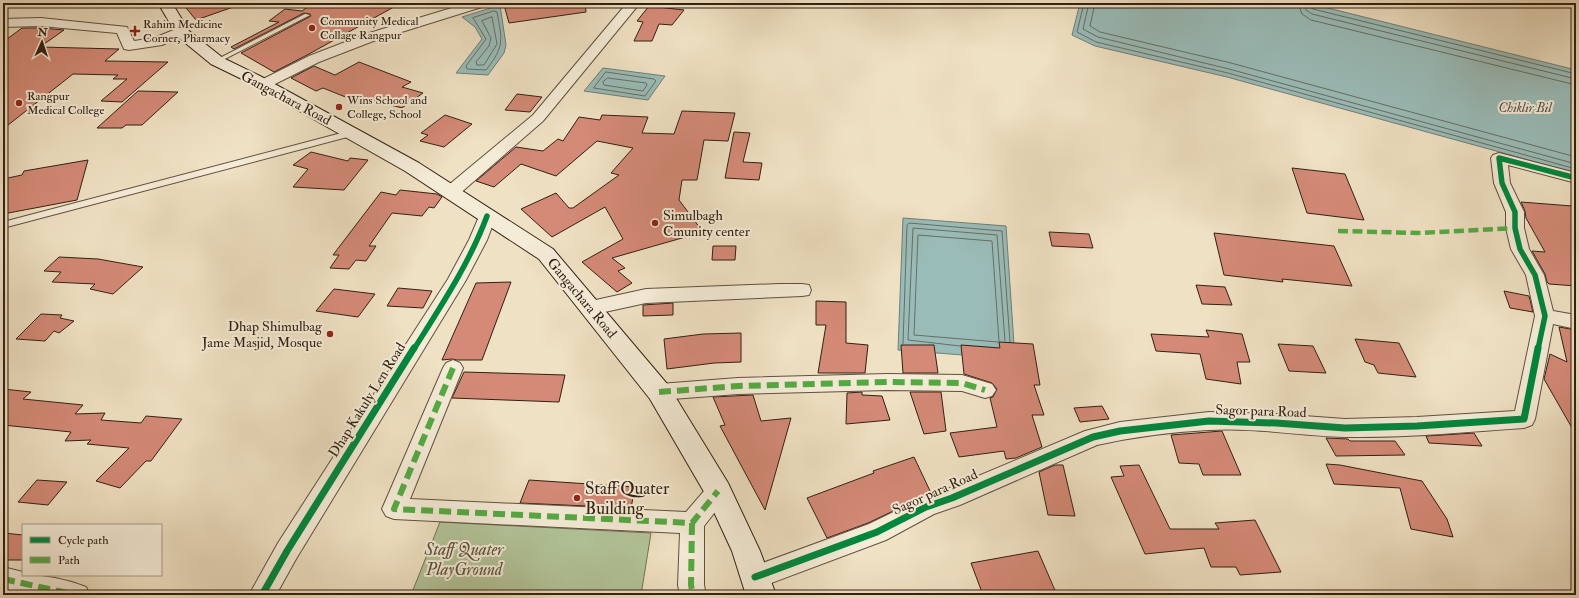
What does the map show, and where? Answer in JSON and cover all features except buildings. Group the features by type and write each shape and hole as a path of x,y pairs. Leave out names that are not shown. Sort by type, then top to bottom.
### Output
{"main road":[{"name":"Gangachara Road","path":"165,3 183,34 217,62 264,84 412,167 546,254 659,392 718,491 746,551 758,586"}],"street":[{"path":"264,84 314,59 371,37 481,3"},
{"path":"451,192 538,118 634,3"},
{"path":"3,22 42,22 122,30 129,46 157,42 181,31"},
{"name":"Sagor para Road","path":"758,586 877,532 926,507 952,498 1093,437 1120,431 1209,421 1276,423 1345,428 1417,426 1524,419 1545,316 1535,275 1520,249 1515,228 1515,212 1502,183 1499,158 1576,178"},
{"name":"Dhap Kakuly Len Road","path":"262,595 291,545 457,280 478,240 486,216"},
{"path":"591,308 646,296 802,290"},
{"path":"1545,316 1576,322"},
{"path":"453,368 394,509 692,523"},
{"path":"659,392 738,386 887,382 962,383 985,390"},
{"path":"694,595 691,585 692,523 718,491"},
{"path":"3,579 77,595"}],"lane":[{"path":"217,62 307,15"},
{"path":"3,225 352,133"}],"green space":[{"name":"Staff Quater PlayGround","path":"440,522 651,533 641,595 411,595"}],"water":[{"name":"Chiklir Bil","path":"1080,3 1304,3 1576,70 1576,173 1227,77 1095,46 1072,35"},
{"path":"500,5 506,45 504,53 488,75 456,73 482,39 475,27 462,17"},
{"path":"603,68 665,76 648,100 584,91"},
{"path":"903,218 1006,226 1015,359 898,350"}],"marked path":[{"path":"1338,231 1418,233 1515,228"},
{"path":"453,368 394,509 692,523 718,491"},
{"path":"659,392 738,386 887,382 962,383 985,390"},
{"path":"692,523 691,585 693,595"},
{"path":"3,579 77,595"}],"cycle path":[{"path":"755,577 877,532 926,507 952,498 1093,437 1120,431 1209,421 1276,423 1345,428 1417,426 1524,419 1545,316 1535,275 1520,249 1515,228 1515,212 1502,183 1499,158 1576,178"},
{"path":"262,595 287,551 457,280 478,240 487,216"}],"place":[{"name":"Community Medical Collage Rangpur","path":"312,28"},
{"name":"Rahim Medicine Corner, Pharmacy","path":"135,31"},
{"name":"Rangpur Medical College","path":"19,103"},
{"name":"Wins School and College, School","path":"339,107"},
{"name":"Simulbagh Cmunity center","path":"655,223"},
{"name":"Dhap Shimulbag Jame Masjid, Mosque","path":"330,334"},
{"name":"Staff Quater Building","path":"577,498"}]}
